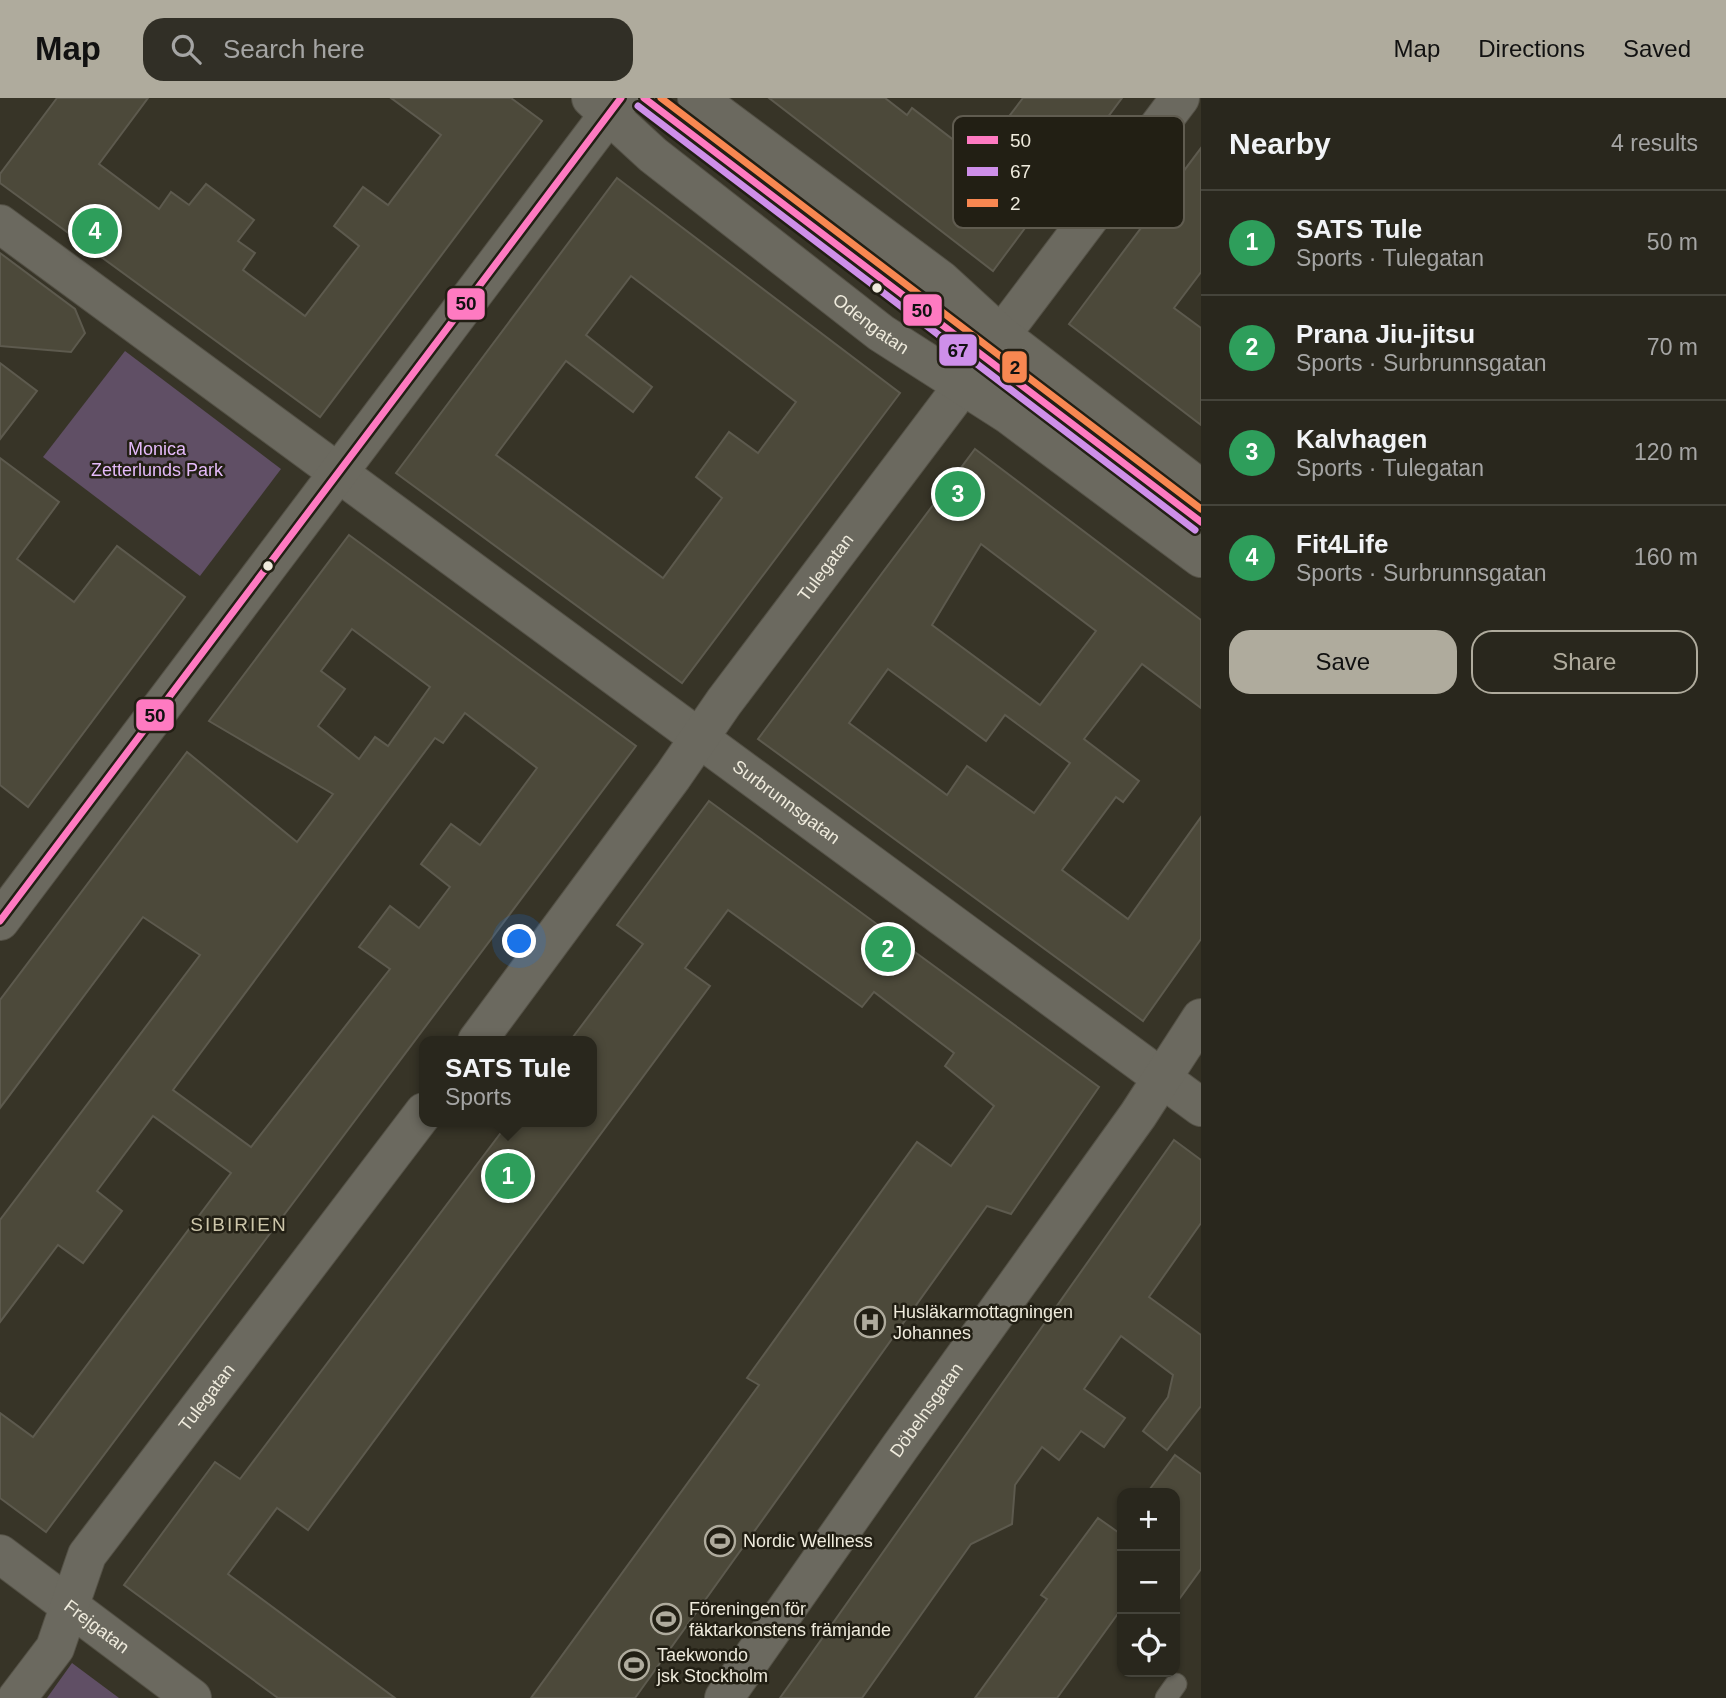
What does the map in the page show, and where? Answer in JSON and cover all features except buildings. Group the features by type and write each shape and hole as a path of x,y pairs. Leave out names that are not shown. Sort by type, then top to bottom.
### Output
{"street":[{"name":"Odengatan","path":"697,98 941,281 1009,415 1201,558"},
{"name":"Tulegatan","path":"1166,116 1180,98"},
{"name":"Odengatan","path":"607,103 653,155 881,333 982,359 1201,489"},
{"path":"0,921 338,473 607,103"},
{"name":"Surbrunnsgatan","path":"0,224 1201,1107"},
{"name":"Tulegatan","path":"481,1036 724,702 1081,228"},
{"name":"Döbelnsgatan","path":"724,1698 1163,1079 1201,1018"},
{"name":"Tulegatan","path":"17,1698 55,1647 87,1555 419,1119"},
{"name":"Frejgatan","path":"0,1554 192,1698"}],"lane":[{"name":"Odengatan","path":"644,98 982,359 1201,522"}],"green space":[{"name":"Monica Zetterlunds Park","path":"125,351 281,469 200,576 43,457"},
{"path":"72,1663 119,1698 47,1698"}],"transit line":[{"name":"50","path":"0,921 621,98"},
{"name":"50","path":"644,98 1201,522"},
{"name":"2","path":"661,98 1201,509"},
{"name":"67","path":"638,106 1195,530"}],"place":[{"name":"Fit4Life","path":"95,231"},
{"name":"Kalvhagen","path":"958,494"},
{"name":"Prana Jiu-jitsu","path":"888,949"},
{"name":"SATS Tule","path":"508,1176"},
{"name":"Husläkarmottagningen Johannes","path":"870,1322"},
{"name":"Nordic Wellness","path":"720,1541"},
{"name":"Föreningen för fäktarkonstens främjande","path":"666,1619"},
{"name":"Taekwondo jsk Stockholm","path":"634,1665"}],"district":[{"name":"SIBIRIEN","path":"239,1224"}]}
